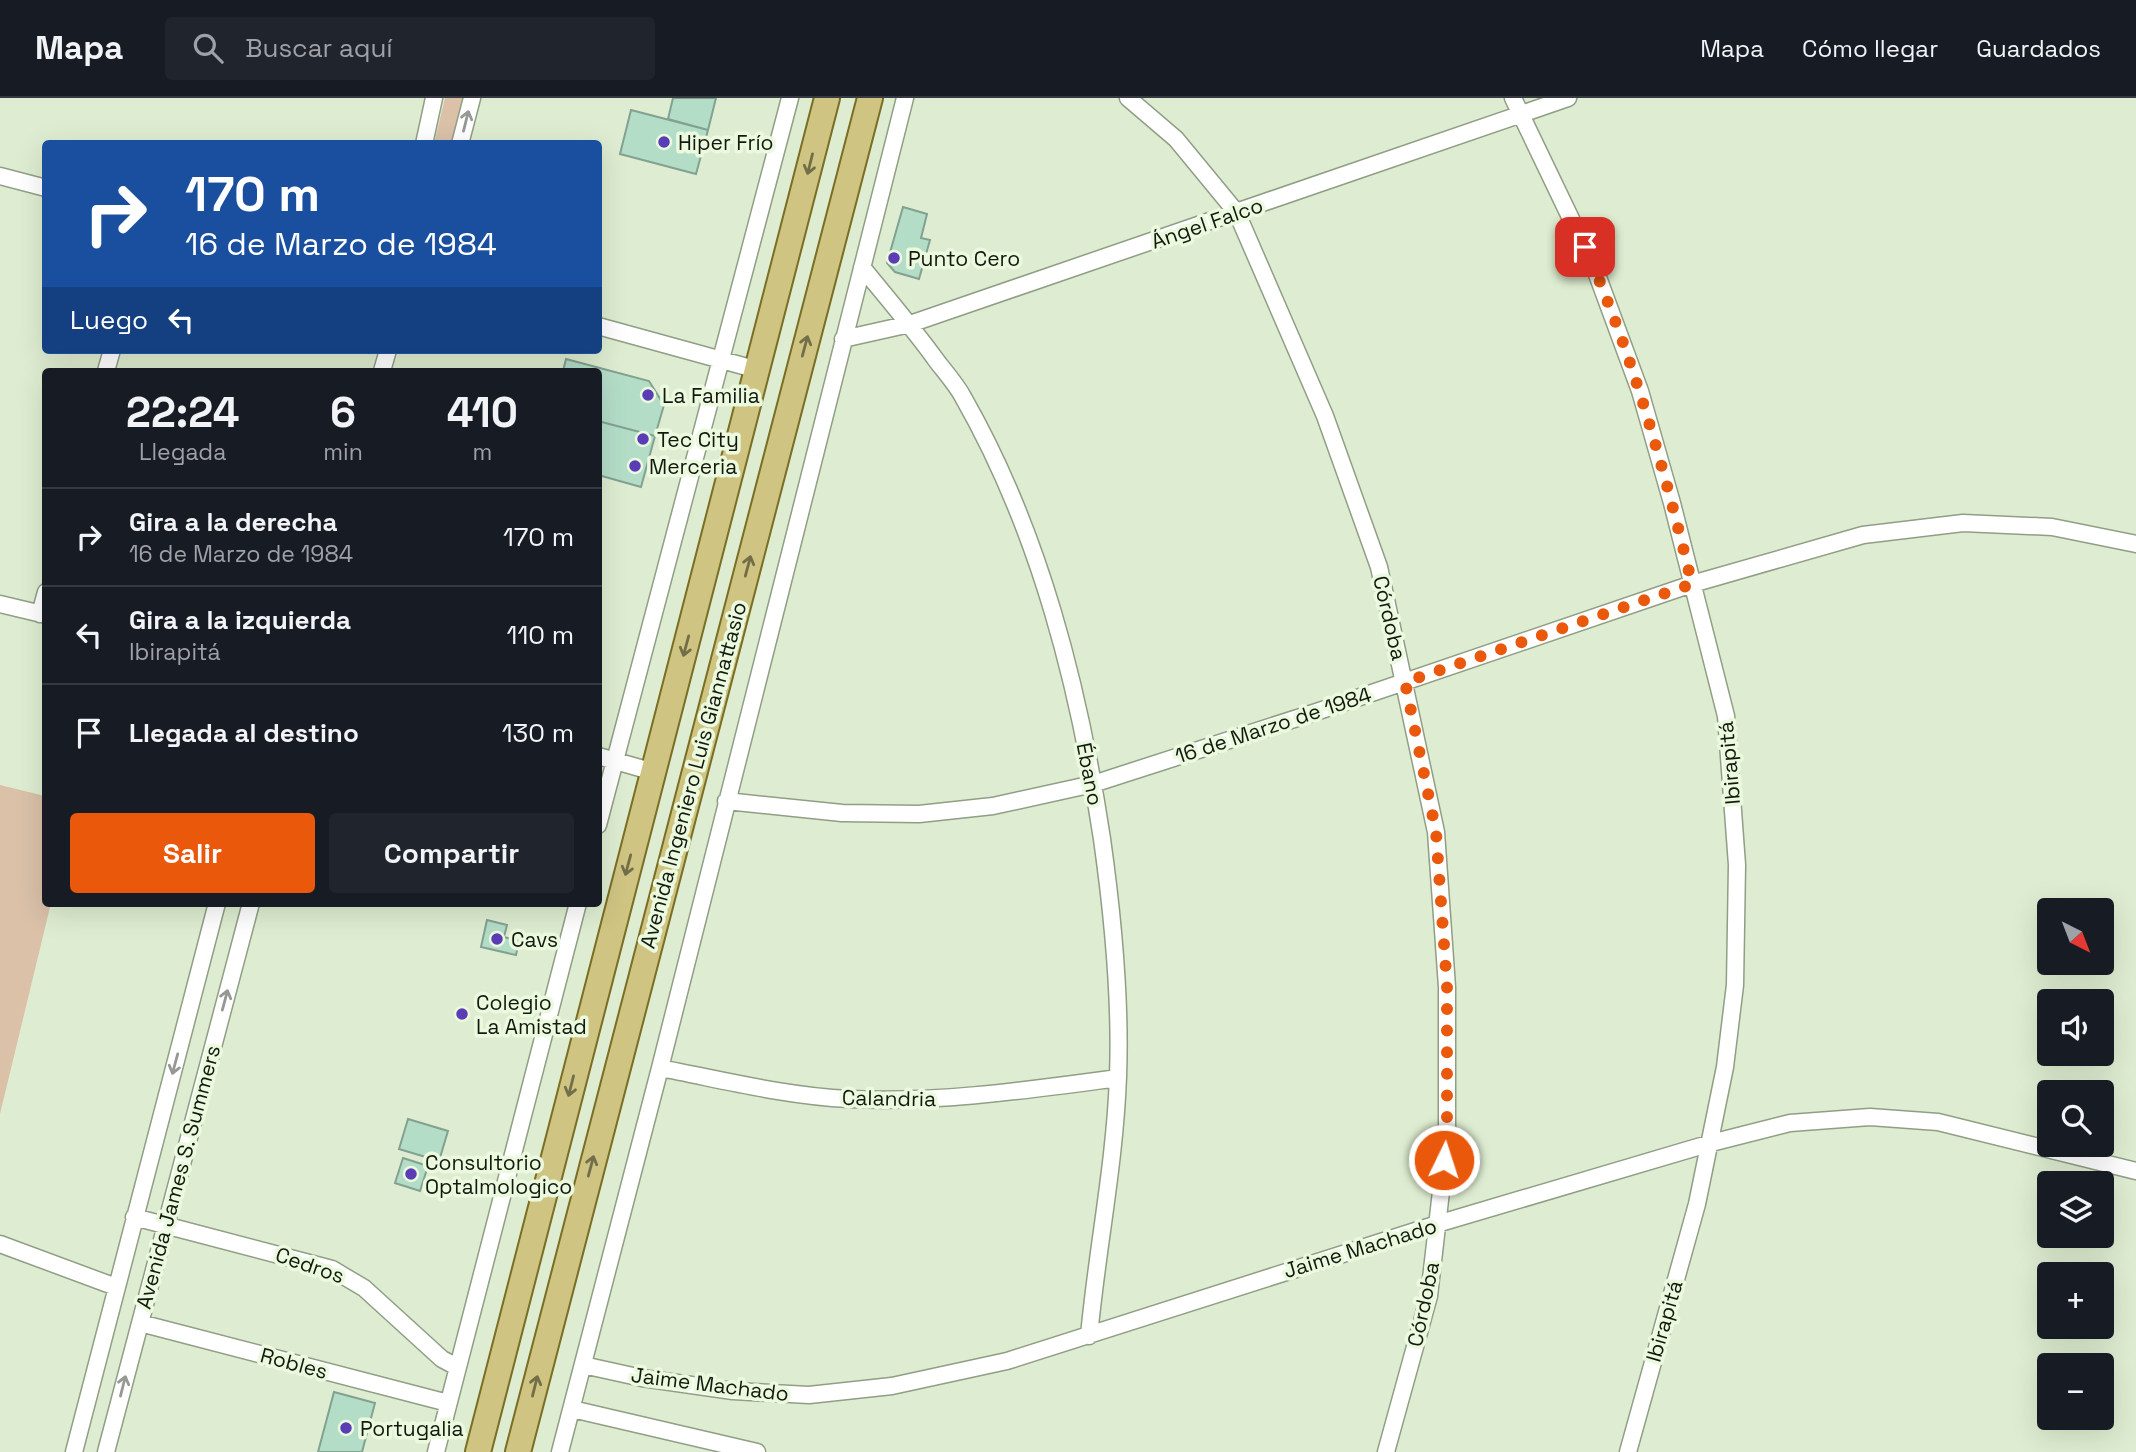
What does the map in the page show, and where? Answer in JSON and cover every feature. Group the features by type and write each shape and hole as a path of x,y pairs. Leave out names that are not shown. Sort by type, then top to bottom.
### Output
{"main road":[{"name":"Avenida Ingeniero Luis Giannattasio","path":"478,1452 827,98"},
{"name":"Avenida Ingeniero Luis Giannattasio","path":"518,1452 870,98"}],"street":[{"path":"425,140 435,98"},
{"path":"461,140 472,98"},
{"path":"602,810 790,98"},
{"name":"Avenida Ingeniero Luis Giannattasio","path":"561,1452 905,98"},
{"name":"Córdoba","path":"1128,98 1176,139 1237,213 1325,416 1379,567 1436,832 1447,986 1447,1139 1429,1296 1386,1452"},
{"name":"Ibirapitá","path":"1513,98 1595,269 1636,379 1672,503 1726,716 1737,865 1735,985 1725,1068 1691,1227 1628,1452"},
{"name":"Ángel Falco","path":"843,339 909,324 1568,98"},
{"path":"0,176 42,187"},
{"name":"Ébano","path":"862,267 962,394 993,454 1023,526 1065,650 1093,784 1113,917 1119,1026 1118,1078 1109,1191 1089,1336"},
{"path":"602,327 758,370"},
{"name":"16 de Marzo de 1984","path":"726,801 842,813 919,814 993,806 1093,784 1692,584 1863,535 1963,523 2052,527 2136,544"},
{"path":"0,604 42,615"},
{"path":"602,757 654,772"},
{"name":"Avenida James S. Summers","path":"74,1452 216,907"},
{"name":"Avenida James S. Summers","path":"106,1452 250,907"},
{"path":"436,1452 577,907"},
{"name":"Calandria","path":"660,1068 777,1091 858,1099 919,1101 998,1095 1118,1078"},
{"name":"Jaime Machado","path":"583,1365 642,1378 733,1391 809,1395 905,1383 1007,1361 1437,1224 1711,1143 1790,1123 1870,1117 1938,1122 2136,1171"},
{"name":"Cedros","path":"134,1217 332,1269 363,1288 442,1359 457,1367"},
{"path":"0,1244 116,1287"},
{"name":"Robles","path":"140,1323 448,1403"},
{"path":"572,1409 757,1452"}],"shaded area":[{"path":"445,98 465,98 454,140 435,140"},
{"path":"0,785 42,795 42,907 50,907 0,1114"}],"building":[{"path":"673,98 716,98 708,130 668,119"},
{"name":"Hiper Frío","path":"631,110 708,130 696,174 620,154"},
{"path":"903,207 927,214 921,238 930,240 919,279 895,272 887,263"},
{"path":"566,359 600,368 564,368"},
{"path":"602,369 649,381 664,405 655,436 602,422"},
{"path":"602,422 655,436 641,487 602,476"},
{"name":"Cavs","path":"487,920 507,925 504,937 519,941 516,955 481,947"},
{"path":"408,1119 448,1131 439,1161 399,1149"},
{"name":"Consultorio Optalmologico","path":"403,1158 428,1166 420,1191 395,1183"},
{"name":"Portugalia","path":"334,1392 375,1403 362,1452 318,1452"}],"place":[{"name":"Hiper Frío","path":"664,142"},
{"name":"Punto Cero","path":"894,258"},
{"name":"La Familia","path":"648,395"},
{"name":"Tec City","path":"643,439"},
{"name":"Merceria","path":"635,466"},
{"name":"Cavs","path":"497,939"},
{"name":"Colegio La Amistad","path":"462,1014"},
{"name":"Consultorio Optalmologico","path":"411,1174"},
{"name":"Portugalia","path":"346,1428"}],"route":[{"path":"1444,1160 1447,1139 1447,986 1436,832 1405,682 1692,584 1640,391 1585,247"}]}
